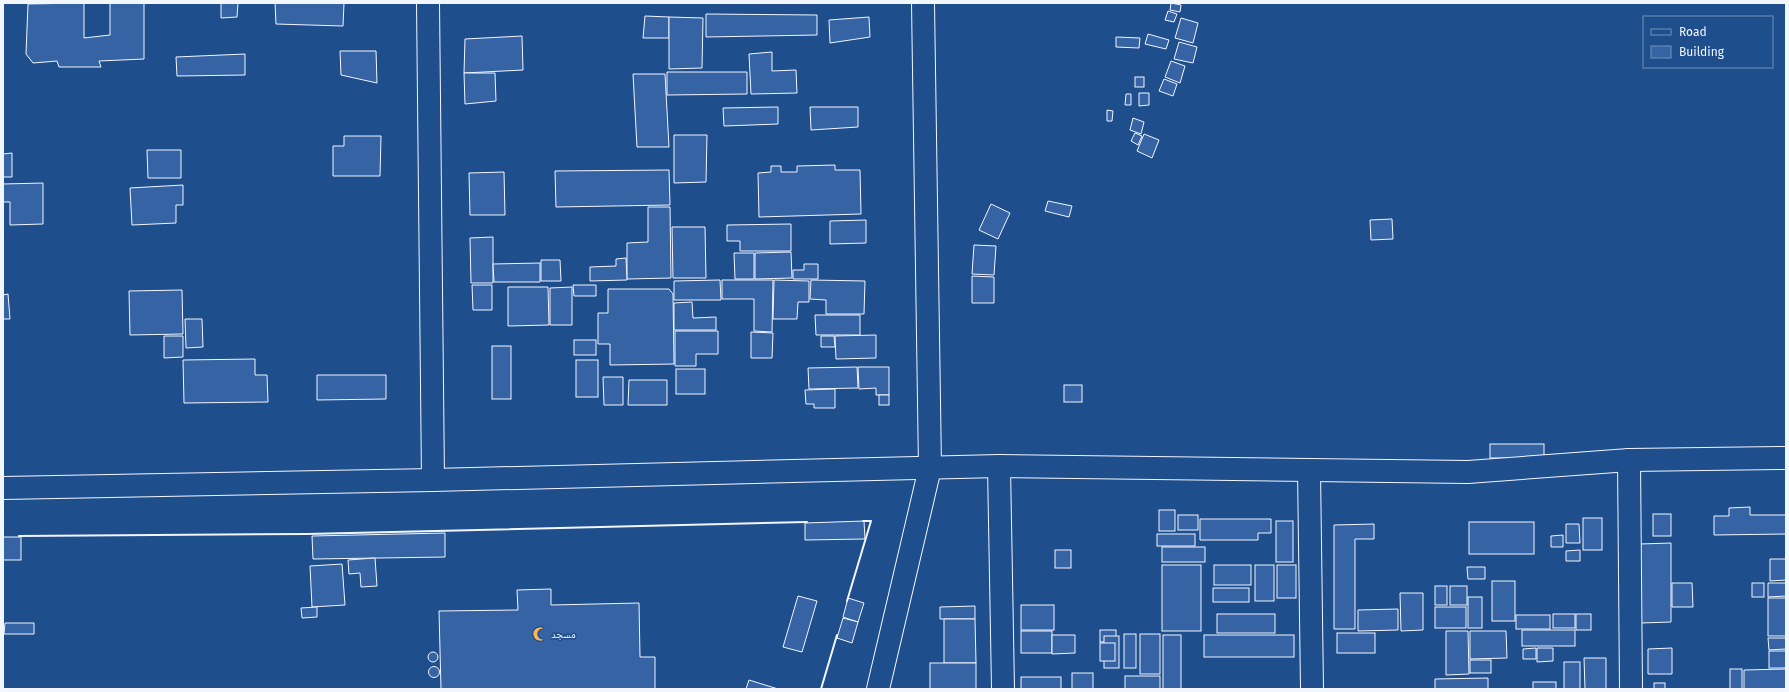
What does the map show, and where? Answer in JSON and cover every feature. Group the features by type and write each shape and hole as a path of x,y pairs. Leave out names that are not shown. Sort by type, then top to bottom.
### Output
{"street":[{"path":"428,3 432,480"},
{"path":"878,689 930,468 923,3"},
{"path":"3,488 432,480 999,466 1468,472 1629,460 1786,458"},
{"path":"1629,460 1630,689"},
{"path":"999,466 1003,689"},
{"path":"1309,471 1312,689"}],"building":[{"path":"84,3 84,38 110,35 110,3 144,3 144,59 99,61 101,67 59,67 57,61 33,63 26,54 28,4"},
{"path":"221,3 238,3 237,17 221,18"},
{"path":"275,3 344,3 343,26 276,24"},
{"path":"1171,3 1181,5 1180,12 1170,10"},
{"path":"1168,11 1177,14 1174,22 1165,20"},
{"path":"706,14 817,15 817,35 706,37"},
{"path":"645,16 669,17 669,38 643,38"},
{"path":"669,17 703,18 702,68 669,69"},
{"path":"869,17 870,37 830,43 829,20"},
{"path":"1181,18 1198,23 1193,43 1175,38"},
{"path":"1148,34 1169,40 1166,49 1145,44"},
{"path":"522,36 523,70 464,73 465,39"},
{"path":"1116,37 1140,38 1139,48 1116,47"},
{"path":"1179,42 1197,47 1193,63 1174,59"},
{"path":"340,51 376,51 377,83 341,75"},
{"path":"772,52 772,71 796,70 797,93 751,94 749,54"},
{"path":"245,54 245,75 177,76 176,57"},
{"path":"1171,61 1185,66 1180,83 1165,77"},
{"path":"667,72 747,72 747,94 667,95"},
{"path":"464,73 495,73 496,101 465,104"},
{"path":"633,74 665,74 669,147 637,147"},
{"path":"1135,77 1144,77 1144,87 1135,87"},
{"path":"1164,79 1177,84 1173,96 1159,91"},
{"path":"1139,93 1149,93 1149,105 1139,106"},
{"path":"1126,94 1131,94 1131,105 1125,105"},
{"path":"778,107 778,124 724,126 723,108"},
{"path":"810,107 858,107 858,127 811,130"},
{"path":"1107,110 1113,111 1112,121 1107,121"},
{"path":"1133,118 1144,122 1141,134 1130,130"},
{"path":"1135,133 1142,136 1138,145 1131,141"},
{"path":"1144,134 1159,140 1152,158 1137,151"},
{"path":"674,135 707,135 706,182 674,183"},
{"path":"344,136 381,136 380,176 333,176 333,146 344,146"},
{"path":"147,150 181,150 181,178 148,178"},
{"path":"12,153 12,177 3,177 3,154"},
{"path":"835,165 835,170 860,170 861,214 759,217 758,173 771,172 771,166 781,166 781,172 797,172 797,166"},
{"path":"669,170 670,205 556,207 555,171"},
{"path":"504,172 505,215 470,215 469,173"},
{"path":"43,183 43,224 10,225 10,202 3,202 3,184"},
{"path":"183,185 183,205 176,205 176,223 132,225 130,188"},
{"path":"1048,201 1072,206 1069,217 1045,211"},
{"path":"991,204 1010,213 998,239 979,230"},
{"path":"648,207 670,207 671,278 627,279 627,243 648,242"},
{"path":"1392,219 1393,239 1371,240 1370,220"},
{"path":"866,220 866,243 830,244 830,221"},
{"path":"791,224 791,251 740,251 740,241 727,241 727,225"},
{"path":"672,227 705,227 706,278 673,278"},
{"path":"493,237 493,283 471,283 470,238"},
{"path":"974,245 996,246 994,275 972,274"},
{"path":"791,252 792,278 755,279 755,253"},
{"path":"734,253 754,253 754,279 735,279"},
{"path":"626,258 627,280 590,281 590,267 616,266 616,259"},
{"path":"541,260 560,260 561,281 541,281"},
{"path":"540,263 540,282 494,282 493,264"},
{"path":"804,264 818,264 818,279 793,279 793,270 804,270"},
{"path":"972,276 994,277 994,303 972,303"},
{"path":"720,280 721,300 674,300 674,281"},
{"path":"722,280 773,280 772,332 754,331 754,299 722,299"},
{"path":"774,280 809,281 809,302 798,302 797,319 773,319"},
{"path":"811,280 865,281 864,314 826,314 826,300 810,299"},
{"path":"472,285 492,285 492,310 473,310"},
{"path":"573,285 596,285 596,296 574,296"},
{"path":"508,287 548,287 549,325 508,326"},
{"path":"572,287 572,325 550,325 550,288"},
{"path":"608,289 669,289 673,294 674,364 610,365 610,344 598,344 598,313 608,313"},
{"path":"182,290 183,334 130,335 129,291"},
{"path":"8,294 10,319 3,319 3,295"},
{"path":"692,302 693,318 716,317 716,330 674,330 674,303"},
{"path":"815,315 860,315 860,335 816,335"},
{"path":"185,319 202,319 203,347 186,348"},
{"path":"675,331 718,331 718,354 696,354 696,366 675,366"},
{"path":"751,332 773,333 772,358 751,358"},
{"path":"876,335 876,358 836,359 835,336"},
{"path":"164,336 183,336 183,357 164,358"},
{"path":"821,336 834,336 835,347 821,347"},
{"path":"574,340 596,340 596,355 574,355"},
{"path":"492,346 511,346 511,399 492,399"},
{"path":"255,359 255,375 267,375 268,402 184,403 183,360"},
{"path":"576,360 598,360 598,397 576,397"},
{"path":"857,367 858,388 809,389 808,368"},
{"path":"858,367 889,367 889,395 876,395 876,388 859,389"},
{"path":"676,369 705,369 705,394 676,394"},
{"path":"317,375 386,375 386,399 317,400"},
{"path":"603,377 623,377 623,405 604,405"},
{"path":"629,380 667,380 667,405 628,405"},
{"path":"1064,385 1082,385 1082,402 1064,402"},
{"path":"835,389 835,408 814,408 814,404 806,404 805,390"},
{"path":"879,395 889,395 889,405 879,405"},
{"path":"1490,444 1544,444 1544,458 1490,458"},
{"path":"1750,507 1750,515 1786,515 1786,534 1714,535 1714,516 1729,516 1729,508"},
{"path":"1159,510 1175,510 1175,531 1159,531"},
{"path":"1653,514 1671,514 1671,536 1653,536"},
{"path":"1178,515 1198,515 1198,530 1178,530"},
{"path":"1583,518 1602,518 1602,550 1583,550"},
{"path":"1200,519 1271,519 1271,533 1258,533 1258,540 1200,540"},
{"path":"864,521 865,539 805,540 805,523"},
{"path":"1276,521 1293,521 1293,562 1276,562"},
{"path":"1469,522 1534,522 1534,554 1469,554"},
{"path":"1374,524 1374,539 1355,539 1355,629 1334,629 1334,525"},
{"path":"1566,524 1579,524 1580,543 1566,543"},
{"path":"445,533 445,557 313,559 312,536"},
{"path":"1157,534 1195,534 1195,546 1157,546"},
{"path":"1563,535 1563,547 1551,547 1551,536"},
{"path":"3,537 21,537 21,560 3,560"},
{"path":"1671,543 1671,622 1641,623 1640,544"},
{"path":"1162,547 1205,547 1205,562 1162,562"},
{"path":"1055,550 1071,550 1071,568 1055,568"},
{"path":"1580,550 1580,561 1566,561 1566,551"},
{"path":"375,558 377,586 361,587 360,573 349,574 348,560"},
{"path":"1770,559 1786,559 1786,580 1770,581"},
{"path":"342,564 345,605 312,607 310,566"},
{"path":"1162,565 1201,565 1201,631 1162,631"},
{"path":"1214,565 1251,565 1251,585 1214,585"},
{"path":"1255,565 1274,565 1274,601 1255,601"},
{"path":"1277,565 1296,565 1296,598 1277,598"},
{"path":"1467,567 1485,567 1485,579 1468,579"},
{"path":"1492,581 1515,581 1515,621 1492,621"},
{"path":"1672,583 1692,583 1693,607 1672,607"},
{"path":"1752,583 1764,583 1764,597 1752,597"},
{"path":"1768,583 1786,583 1786,596 1768,597"},
{"path":"1435,586 1447,586 1447,605 1435,605"},
{"path":"1450,586 1467,586 1467,605 1450,605"},
{"path":"1213,588 1249,588 1249,602 1213,602"},
{"name":"مسجد","path":"551,589 551,605 639,603 640,657 655,657 655,689 441,689 439,611 518,610 517,590"},
{"path":"1400,593 1423,593 1423,630 1401,631"},
{"path":"798,596 817,601 802,652 783,647"},
{"path":"1468,597 1482,597 1482,628 1468,628"},
{"path":"848,598 864,603 858,622 843,617"},
{"path":"1768,598 1786,598 1786,636 1768,636"},
{"path":"1021,605 1054,605 1054,630 1021,630"},
{"path":"975,606 975,619 940,619 940,607"},
{"path":"317,607 317,617 302,618 301,608"},
{"path":"1435,607 1466,607 1466,628 1435,628"},
{"path":"1398,609 1398,630 1358,631 1358,610"},
{"path":"1217,614 1275,614 1275,633 1217,633"},
{"path":"1553,614 1575,614 1575,628 1553,628"},
{"path":"1576,614 1591,614 1591,630 1576,630"},
{"path":"1516,615 1550,615 1550,629 1516,629"},
{"path":"843,618 858,622 852,643 837,638"},
{"path":"944,619 975,619 976,663 944,663"},
{"path":"5,623 34,623 34,634 4,634"},
{"path":"1100,630 1116,630 1116,642 1100,642"},
{"path":"1522,630 1575,630 1575,646 1522,646"},
{"path":"1021,631 1052,631 1052,653 1021,653"},
{"path":"1446,631 1468,631 1469,674 1446,675"},
{"path":"1470,631 1506,631 1507,658 1470,659"},
{"path":"1337,633 1375,633 1375,653 1337,653"},
{"path":"1124,634 1136,634 1136,668 1124,668"},
{"path":"1140,634 1160,634 1160,674 1140,674"},
{"path":"1052,635 1075,635 1075,653 1052,654"},
{"path":"1163,635 1181,635 1181,689 1163,689"},
{"path":"1204,635 1294,635 1294,657 1204,657"},
{"path":"1104,636 1119,636 1119,668 1104,668"},
{"path":"1768,638 1786,638 1786,649 1769,650"},
{"path":"1100,643 1115,643 1115,661 1100,661"},
{"path":"1536,648 1536,659 1523,659 1523,649"},
{"path":"1537,648 1553,648 1553,661 1537,662"},
{"path":"1672,648 1672,674 1648,674 1648,649"},
{"path":"1769,651 1786,651 1786,668 1769,668"},
{"path":"431,652 435,652 437,653 437,661 431,662 428,659 428,655"},
{"path":"1584,658 1606,658 1606,689 1585,689"},
{"path":"1470,660 1491,660 1491,673 1470,673"},
{"path":"1564,662 1580,662 1580,689 1564,689"},
{"path":"930,663 976,663 976,689 930,689"},
{"path":"434,666 438,668 440,672 438,676 434,678 430,676 428,672 430,668"},
{"path":"1730,669 1742,669 1742,689 1730,689"},
{"path":"1786,669 1786,689 1744,689 1744,670"},
{"path":"1072,673 1093,673 1093,689 1072,689"},
{"path":"1125,676 1160,676 1160,689 1125,689"},
{"path":"1021,677 1061,677 1061,689 1021,689"},
{"path":"1488,678 1488,689 1435,689 1435,679"},
{"path":"749,680 778,689 746,689"},
{"path":"1533,682 1556,682 1556,689 1533,689"},
{"path":"1654,683 1665,683 1665,689 1654,689"}],"wall":[{"path":"847,601 871,521 863,521"},
{"path":"19,536 307,534 807,522"},
{"path":"821,689 837,635"}],"place":[{"name":"مسجد","path":"540,634"}]}
